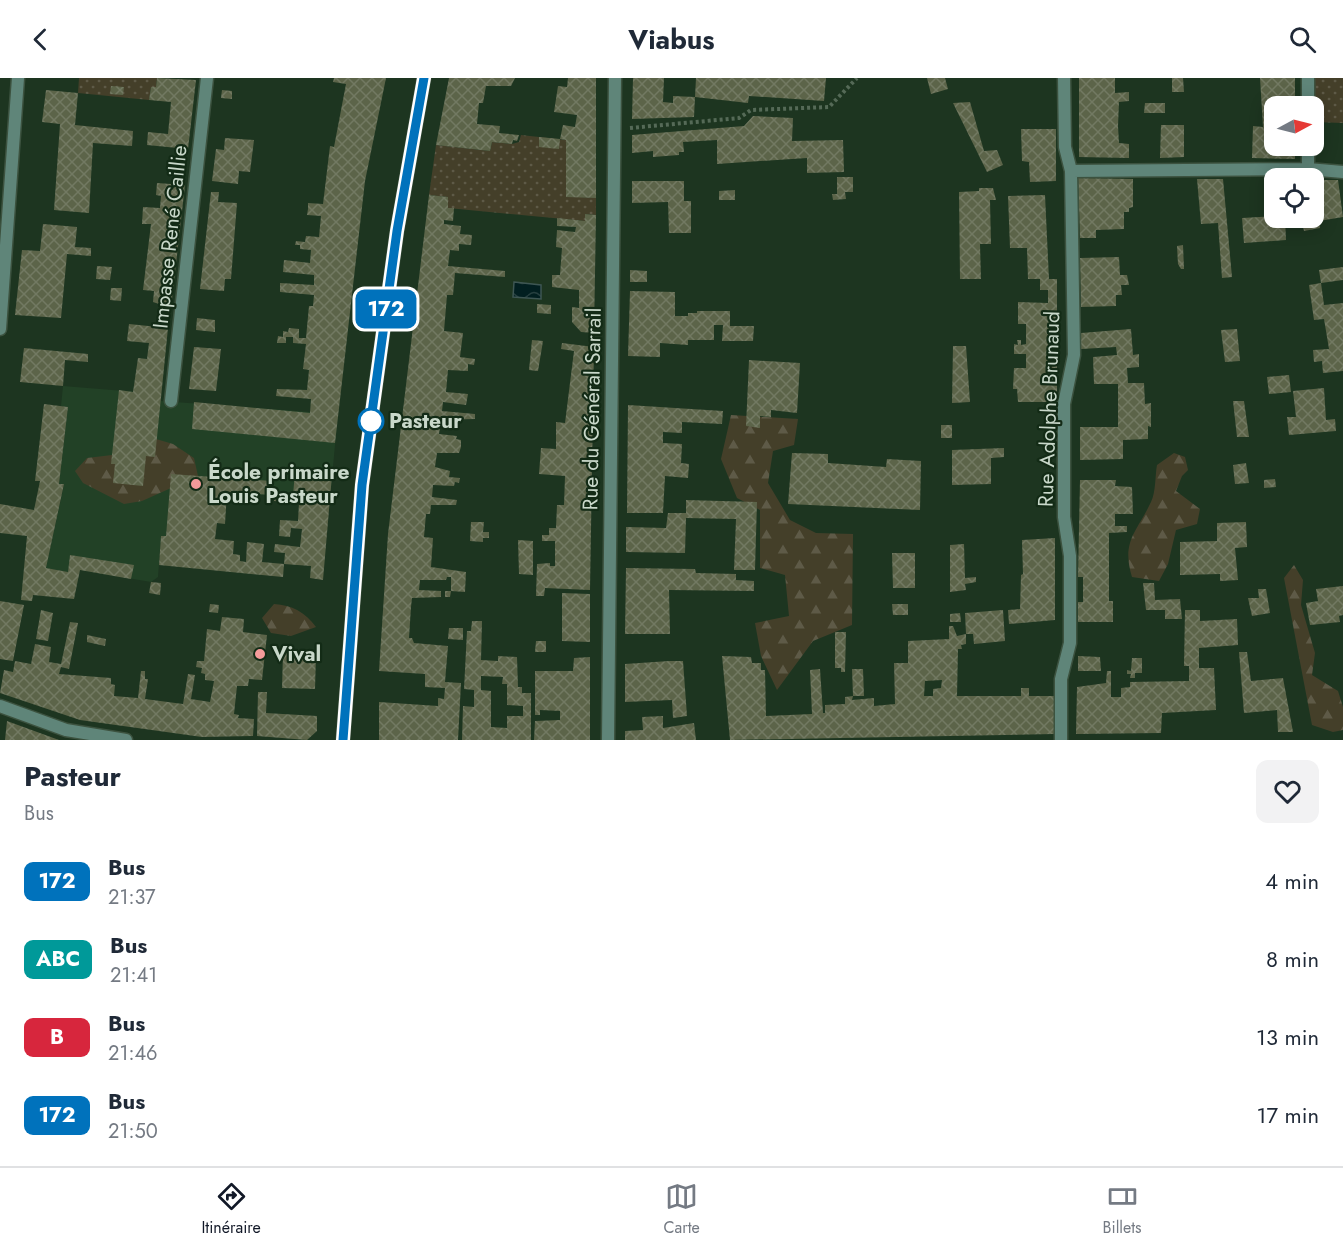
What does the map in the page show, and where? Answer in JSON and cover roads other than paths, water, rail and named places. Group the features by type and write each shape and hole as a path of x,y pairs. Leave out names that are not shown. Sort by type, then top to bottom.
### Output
{"main road":[{"path":"343,740 362,485 397,231 424,78"}],"street":[{"path":"0,329 5,197 18,78"},
{"name":"Impasse René Caillie","path":"171,401 207,78"},
{"name":"Rue du Général Sarrail","path":"608,740 615,78"},
{"name":"Rue Adolphe Brunaud","path":"1061,740 1061,679 1070,643 1071,556 1064,506 1064,404 1074,355 1071,171 1065,147 1064,78"},
{"path":"1308,78 1308,96"},
{"path":"1071,171 1264,169"},
{"path":"1324,170 1343,172"},
{"path":"0,706 66,730 126,740"}],"water":[{"path":"514,282 541,285 541,299 513,297"}],"place":[{"name":"Pasteur","path":"371,421"},
{"name":"École primaire Louis Pasteur","path":"196,484"},
{"name":"Vival","path":"260,654"}]}
